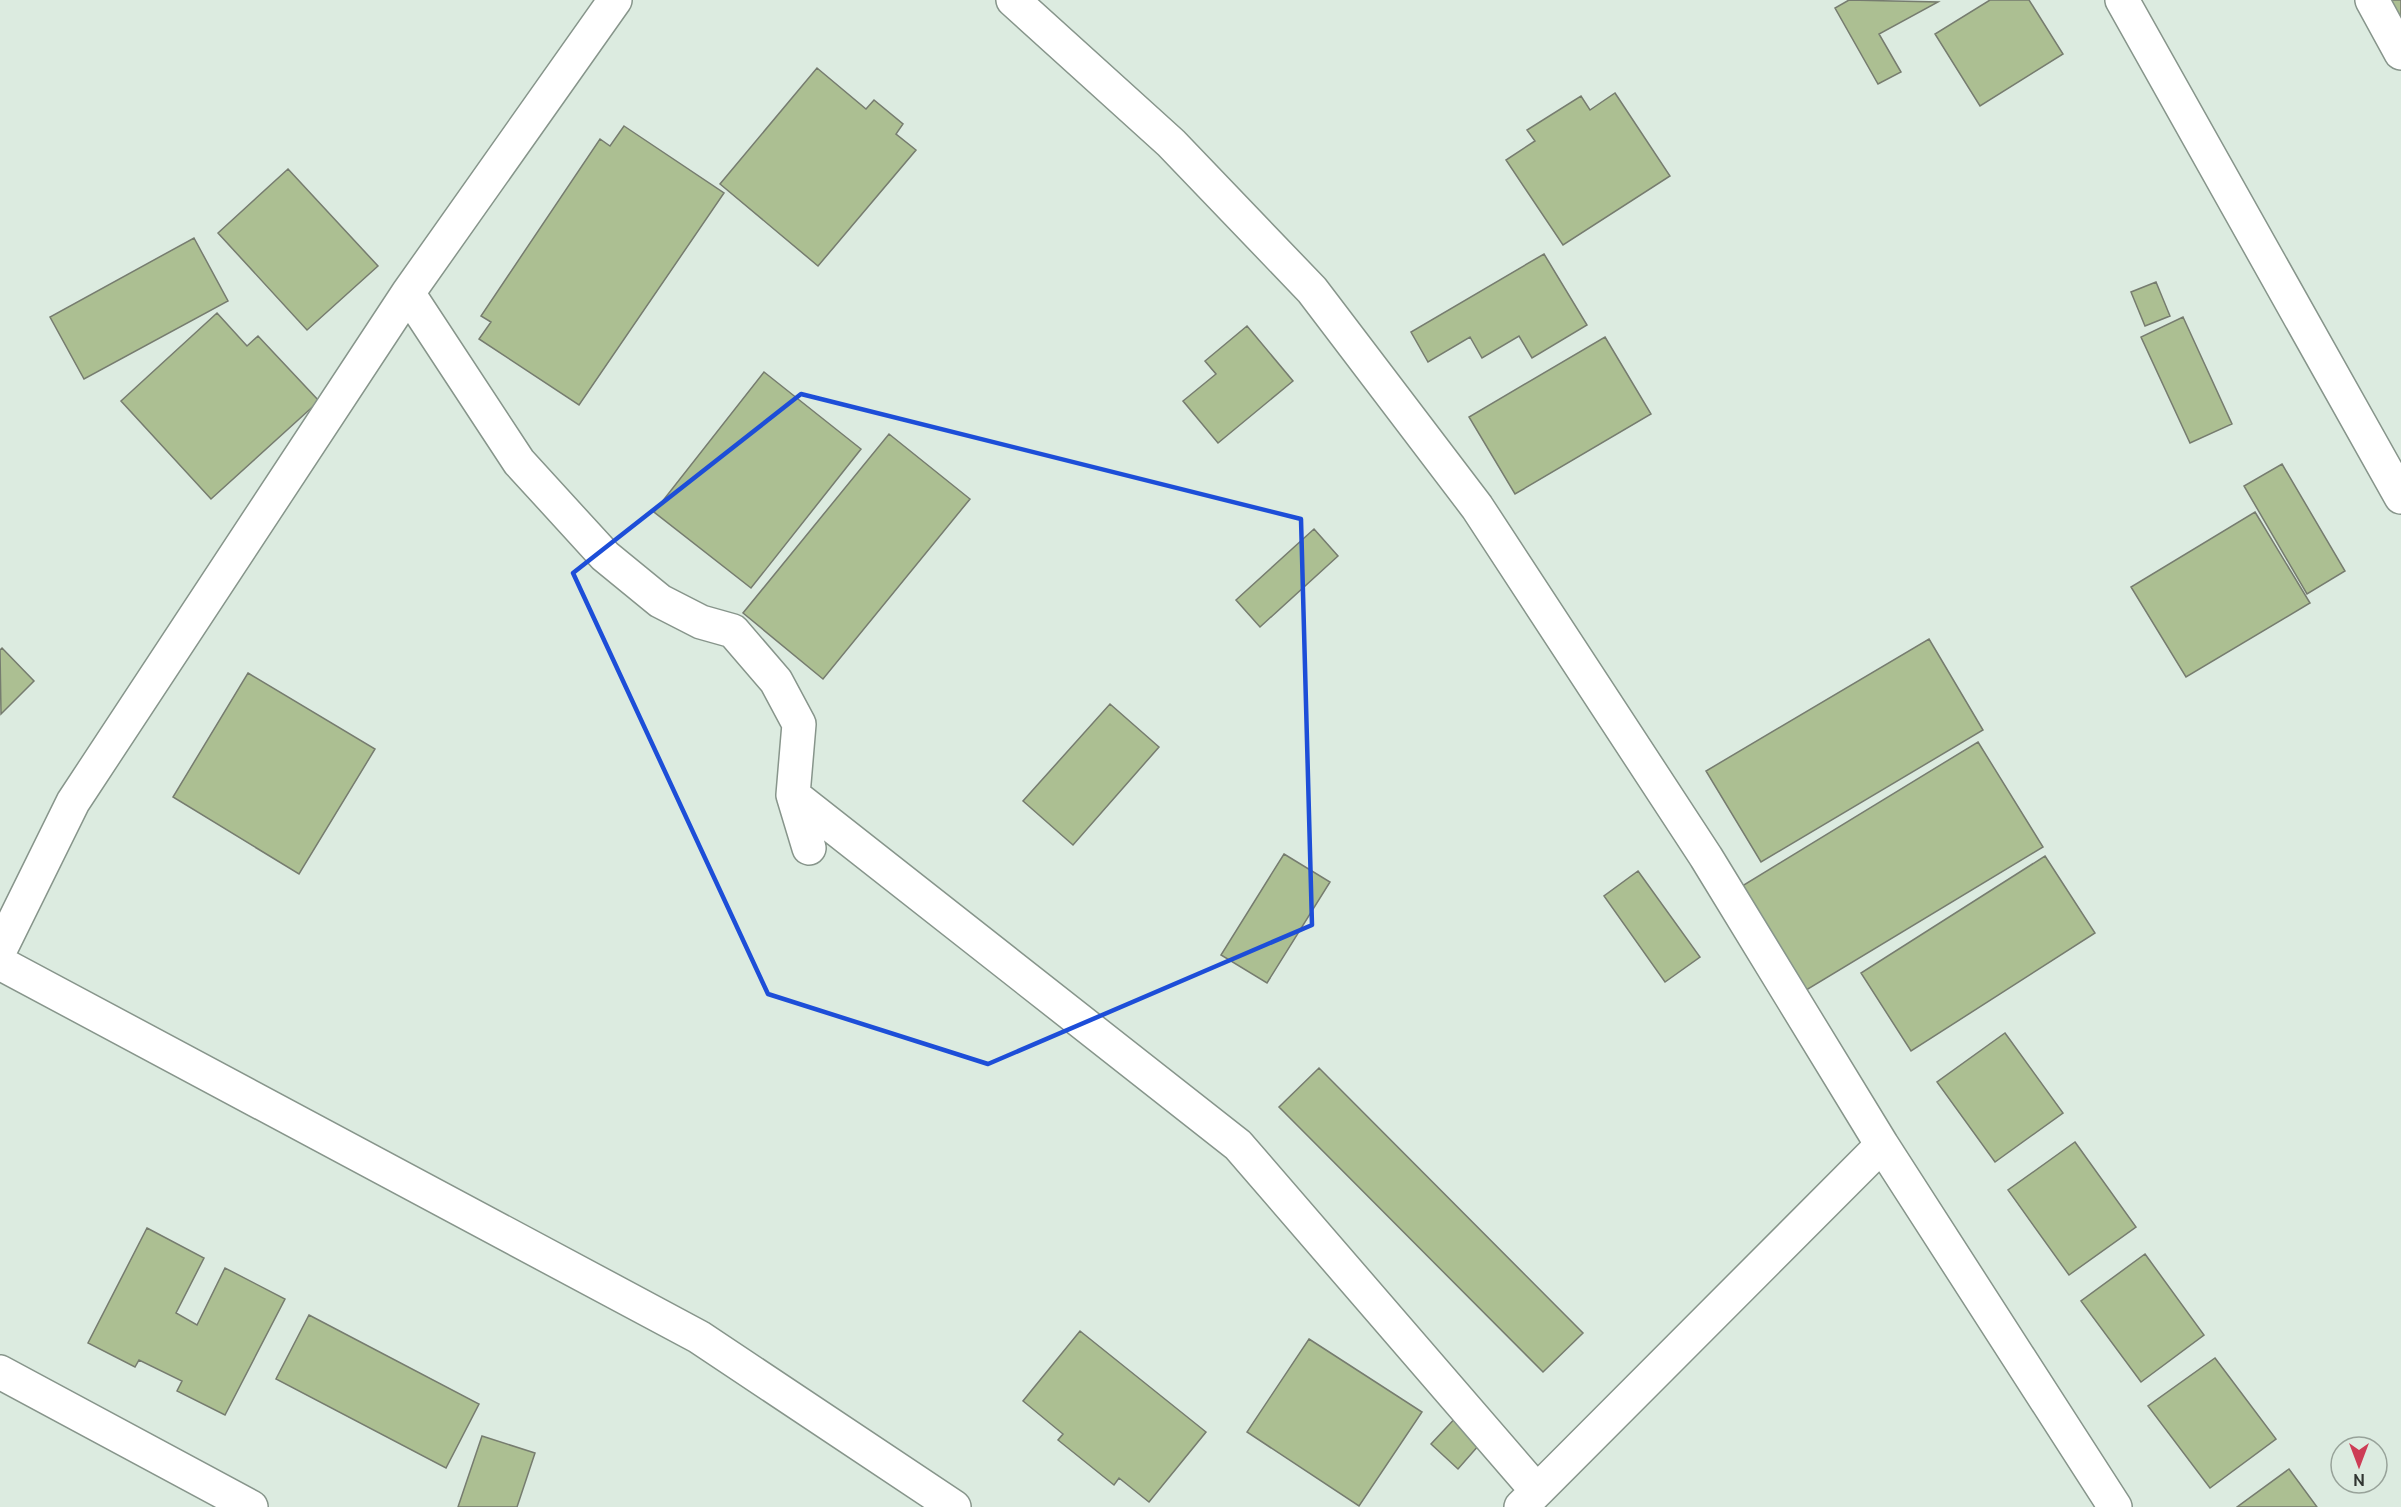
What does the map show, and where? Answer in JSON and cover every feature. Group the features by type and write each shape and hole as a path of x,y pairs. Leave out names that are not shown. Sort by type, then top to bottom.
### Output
{"street":[{"path":"0,950 73,802 408,293 615,0"},
{"path":"1013,0 1171,143 1312,290 1477,507 1706,857 1882,1145 2115,1507"},
{"path":"2122,0 2401,497"},
{"path":"2372,0 2401,53"},
{"path":"408,293 519,462 605,556 660,601 701,622 733,631 776,681 799,724 793,795 808,848"},
{"path":"793,795 1238,1145 1529,1499 1882,1145"},
{"path":"0,963 699,1337 954,1507"},
{"path":"0,1372 251,1507"}],"highlighted area":[{"path":"801,394 1301,519 1312,925 988,1064 768,994 573,573"}],"building":[{"path":"1849,0 1938,2 1879,34 1901,72 1878,84 1835,8"},
{"path":"1990,0 2029,0 2063,54 1980,106 1935,34"},
{"path":"2388,0 2401,0 2401,22"},
{"path":"817,68 866,109 874,100 903,124 896,134 916,150 818,266 720,184"},
{"path":"1615,93 1670,176 1563,245 1506,160 1535,141 1527,130 1581,96 1590,110"},
{"path":"624,126 724,193 579,405 479,339 491,322 481,316 600,139 610,146"},
{"path":"288,169 378,266 307,330 218,233"},
{"path":"194,238 228,301 84,379 50,317"},
{"path":"1544,254 1587,325 1532,358 1519,336 1482,358 1470,337 1428,362 1411,332"},
{"path":"2156,282 2170,316 2145,326 2131,292"},
{"path":"217,313 247,346 258,336 319,401 211,499 121,401"},
{"path":"2183,317 2232,424 2190,443 2141,337"},
{"path":"1247,326 1293,381 1218,443 1183,401 1216,374 1205,361"},
{"path":"1605,337 1651,414 1515,494 1469,417"},
{"path":"764,372 861,449 751,588 654,512"},
{"path":"889,434 970,499 823,679 743,613"},
{"path":"2282,464 2345,571 2307,594 2244,486"},
{"path":"2255,512 2310,603 2186,677 2131,587"},
{"path":"1314,529 1338,556 1260,627 1236,600"},
{"path":"1929,639 1983,730 1761,862 1706,771"},
{"path":"2,648 34,681 1,714 0,650"},
{"path":"248,673 375,749 299,874 173,797"},
{"path":"1110,704 1159,747 1073,845 1023,801"},
{"path":"1978,742 2043,847 1798,995 1734,891"},
{"path":"1284,854 1330,882 1267,983 1221,955"},
{"path":"2045,856 2095,933 1911,1051 1861,973"},
{"path":"1638,871 1700,957 1665,982 1604,896"},
{"path":"2005,1033 2063,1113 1995,1162 1937,1082"},
{"path":"1319,1068 1583,1333 1543,1372 1279,1107"},
{"path":"2075,1142 2136,1227 2069,1275 2008,1190"},
{"path":"147,1228 204,1258 176,1313 197,1325 225,1268 285,1299 225,1415 177,1391 182,1381 139,1360 135,1367 88,1343"},
{"path":"2145,1254 2204,1335 2141,1382 2081,1301"},
{"path":"309,1315 479,1404 446,1468 276,1379"},
{"path":"1080,1331 1206,1432 1149,1502 1119,1478 1114,1485 1058,1440 1063,1434 1023,1401"},
{"path":"1309,1339 1422,1412 1359,1506 1247,1432"},
{"path":"2215,1358 2276,1439 2210,1488 2148,1406"},
{"path":"1460,1413 1486,1437 1458,1469 1431,1444"},
{"path":"482,1436 535,1453 517,1507 458,1507"},
{"path":"2289,1469 2317,1507 2237,1507"}]}
